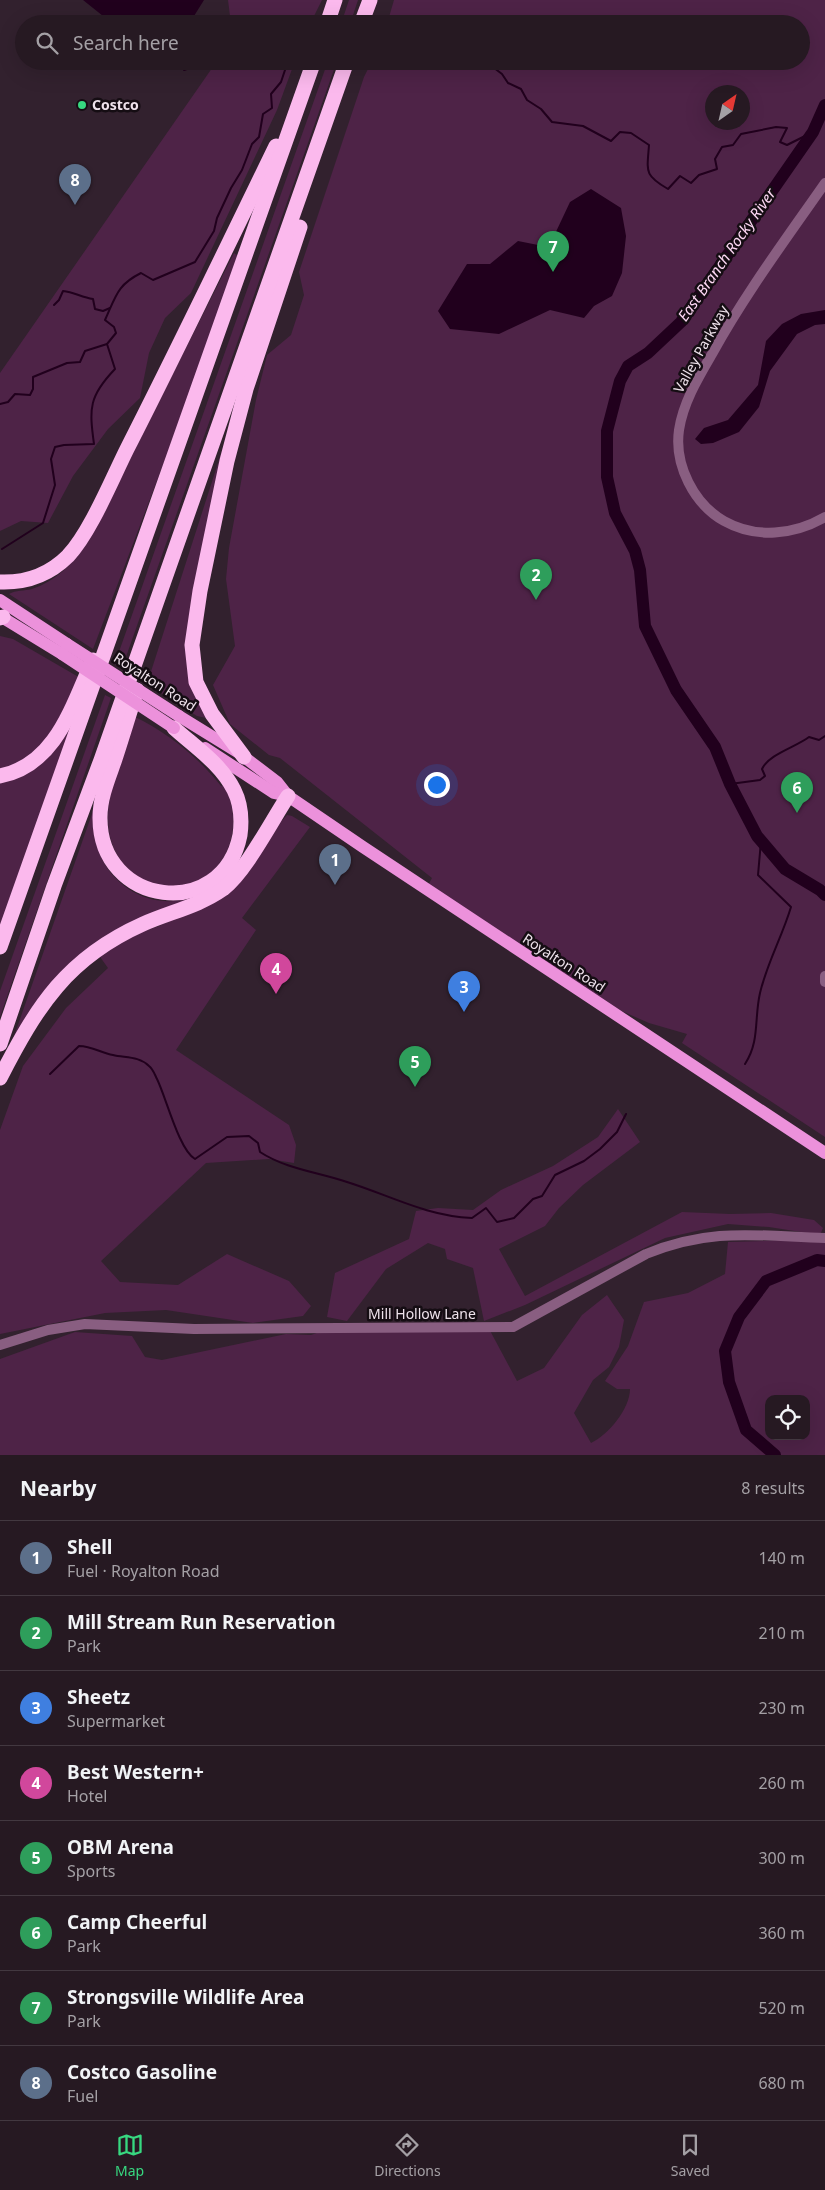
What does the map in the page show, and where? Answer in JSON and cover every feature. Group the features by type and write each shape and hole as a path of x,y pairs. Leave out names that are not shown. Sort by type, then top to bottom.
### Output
{"highway":[{"path":"330,15 335,0"},
{"path":"364,15 370,0"},
{"path":"0,947 311,70"},
{"path":"0,1044 54,886 164,583 344,70"},
{"path":"0,582 26,581 41,576 57,566 81,540 154,398 308,80"},
{"path":"244,757 212,714 196,682 192,645 200,591 227,461 246,388 302,220 306,204 307,175"},
{"path":"0,776 15,772 34,762 50,747 58,735 138,560"},
{"path":"164,583 164,607 106,787 100,815 104,845 117,869 128,880 143,888 173,894 197,888 221,872 235,851 241,817 234,790 222,772 177,722"},
{"path":"0,1078 45,1000 68,972 107,941 156,918 194,905 223,888 237,874 288,796"}],"main road":[{"name":"Royalton Road","path":"0,600 64,649 177,722 274,793 288,796"},
{"name":"Royalton Road","path":"1,617 64,649"},
{"name":"Royalton Road","path":"177,722 244,757 277,782 288,796 495,936 825,1153"}],"street":[{"name":"Valley Parkway","path":"825,183 734,315 687,402 682,416 679,439 685,472 697,497 707,509 731,525 755,532 779,533 798,529 825,517"},
{"path":"825,976 825,982"},
{"name":"Mill Hollow Lane","path":"0,1345 48,1330 85,1324 194,1329 513,1327 646,1254 669,1245 719,1234 825,1238"}],"shaded area":[{"path":"83,0 204,0 195,15 102,15"},
{"path":"228,0 322,0 314,15 230,15"},
{"path":"349,0 358,0 353,15 344,15"},
{"path":"394,0 825,0 825,1137 682,1043 687,1034 649,1023 617,1009 426,889 432,878 280,758 269,755 230,724 213,685 235,646 226,579 229,548 256,400 267,355 291,335 304,295 299,272 368,70 810,70 810,15 390,15"},
{"path":"211,70 292,70 277,110 191,293 165,318 149,353 140,398 108,429 73,476 48,523 21,521 0,531 0,373"},
{"path":"325,70 334,70 122,668 115,663"},
{"path":"591,189 621,208 626,236 622,273 612,296 594,306 584,318 550,310 499,334 450,329 438,311 467,264 490,264 518,241 543,246 554,236 570,202"},
{"path":"234,253 238,256 174,436 93,649 9,594 41,586 56,577 69,566 86,545"},
{"path":"825,310 825,324 815,325 797,334 770,371 759,407 739,432 713,443 701,444 695,439 704,428 728,420 758,385 766,341 782,324 801,314"},
{"path":"235,410 194,600 206,718 197,716 147,684"},
{"path":"0,636 13,639 82,679 52,738 31,760 0,772"},
{"path":"105,695 111,698 0,1017 0,991"},
{"path":"76,714 0,933 0,780"},
{"path":"135,717 159,730 182,747 221,786 224,785 231,802 233,818 232,835 227,850 219,864 207,875 192,884 172,888 145,880 128,869 115,851 111,841 108,819 110,794"},
{"path":"93,811 97,844 102,859 123,885 154,900 173,901 196,898 92,948 6,1059"},
{"path":"287,815 310,827 242,918 256,930 176,1050 289,1125 296,1145 294,1163 269,1159 206,1163 101,1261 120,1282 178,1285 227,1254 289,1281 311,1306 303,1316 253,1323 166,1310 105,1313 0,1334 0,1130 23,1066 66,1008 108,968 98,954 118,940 159,926 210,901"},
{"path":"618,1109 640,1142 583,1185 559,1208 545,1226 499,1249 525,1296 682,1212 771,1213 814,1220 823,1228 820,1235 769,1227 728,1224 665,1238 525,1305 484,1321 473,1268 447,1259 445,1249 428,1243 386,1269 347,1321 327,1317 335,1273 409,1239 416,1211 438,1208 473,1210 501,1190 553,1166 598,1137"},
{"path":"825,1239 825,1455 0,1455 0,1359 75,1332 132,1336 145,1357 162,1360 286,1334 311,1335 334,1327 487,1325 517,1381 544,1368 582,1315 607,1295 624,1320 619,1347 609,1367 593,1380 574,1413 591,1443 611,1428 626,1405 630,1389 617,1389 605,1381 628,1346 644,1302 688,1293 725,1274 728,1242"}],"waterway":[{"path":"2,549 43,523 55,485 51,459 55,447 94,444 93,403 100,387 115,369 107,344 116,333 114,327 105,320 118,292 133,277 141,273 153,280 195,262 214,231 217,218 242,170 252,144 259,137 263,114 272,108 271,94 281,82 285,70"},
{"path":"497,70 508,83 521,89 527,100 541,109 552,122 583,126 611,141 620,132 631,133 649,145 649,172 655,180 668,189 680,176 691,183 699,175 717,169 715,159 722,147 733,145 741,134 776,127 787,128 780,142 787,145 813,132"},
{"name":"East Branch Rocky River","path":"825,105 813,132 681,322 648,353 628,366 620,381 607,431 607,477 615,513 635,551 640,570 645,626 676,690 715,747 730,784 757,836 785,869 825,895"},
{"path":"54,305 59,300 63,291 93,299 95,309 103,311 110,308"},
{"path":"0,404 8,402 15,394 30,395 33,389 33,377 67,363 80,362 85,351 107,344"},
{"path":"730,784 760,780 765,776 762,769 770,759 809,737 819,740 825,736"},
{"path":"745,1064 755,1038 758,1003 763,982 791,907 758,875 761,841"},
{"path":"50,1074 79,1046 141,1060 153,1070 178,1134 189,1154 195,1159 227,1137 249,1136 258,1143 260,1152 291,1166 363,1187 408,1204 439,1213 472,1218 486,1208 497,1222 514,1218 533,1199 542,1196 555,1175 584,1161 600,1149 617,1132 626,1114"},
{"name":"East Branch Rocky River","path":"775,1455 746,1430 729,1382 725,1351 739,1317 766,1281 817,1260 825,1261"}],"place":[{"name":"Costco","path":"82,105"},
{"name":"Costco Gasoline","path":"75,205"},
{"name":"Strongsville Wildlife Area","path":"553,272"},
{"name":"Mill Stream Run Reservation","path":"536,600"},
{"name":"Camp Cheerful","path":"797,813"},
{"name":"Shell","path":"335,885"},
{"name":"Best Western+","path":"276,994"},
{"name":"Sheetz","path":"464,1012"},
{"name":"OBM Arena","path":"415,1087"}]}
